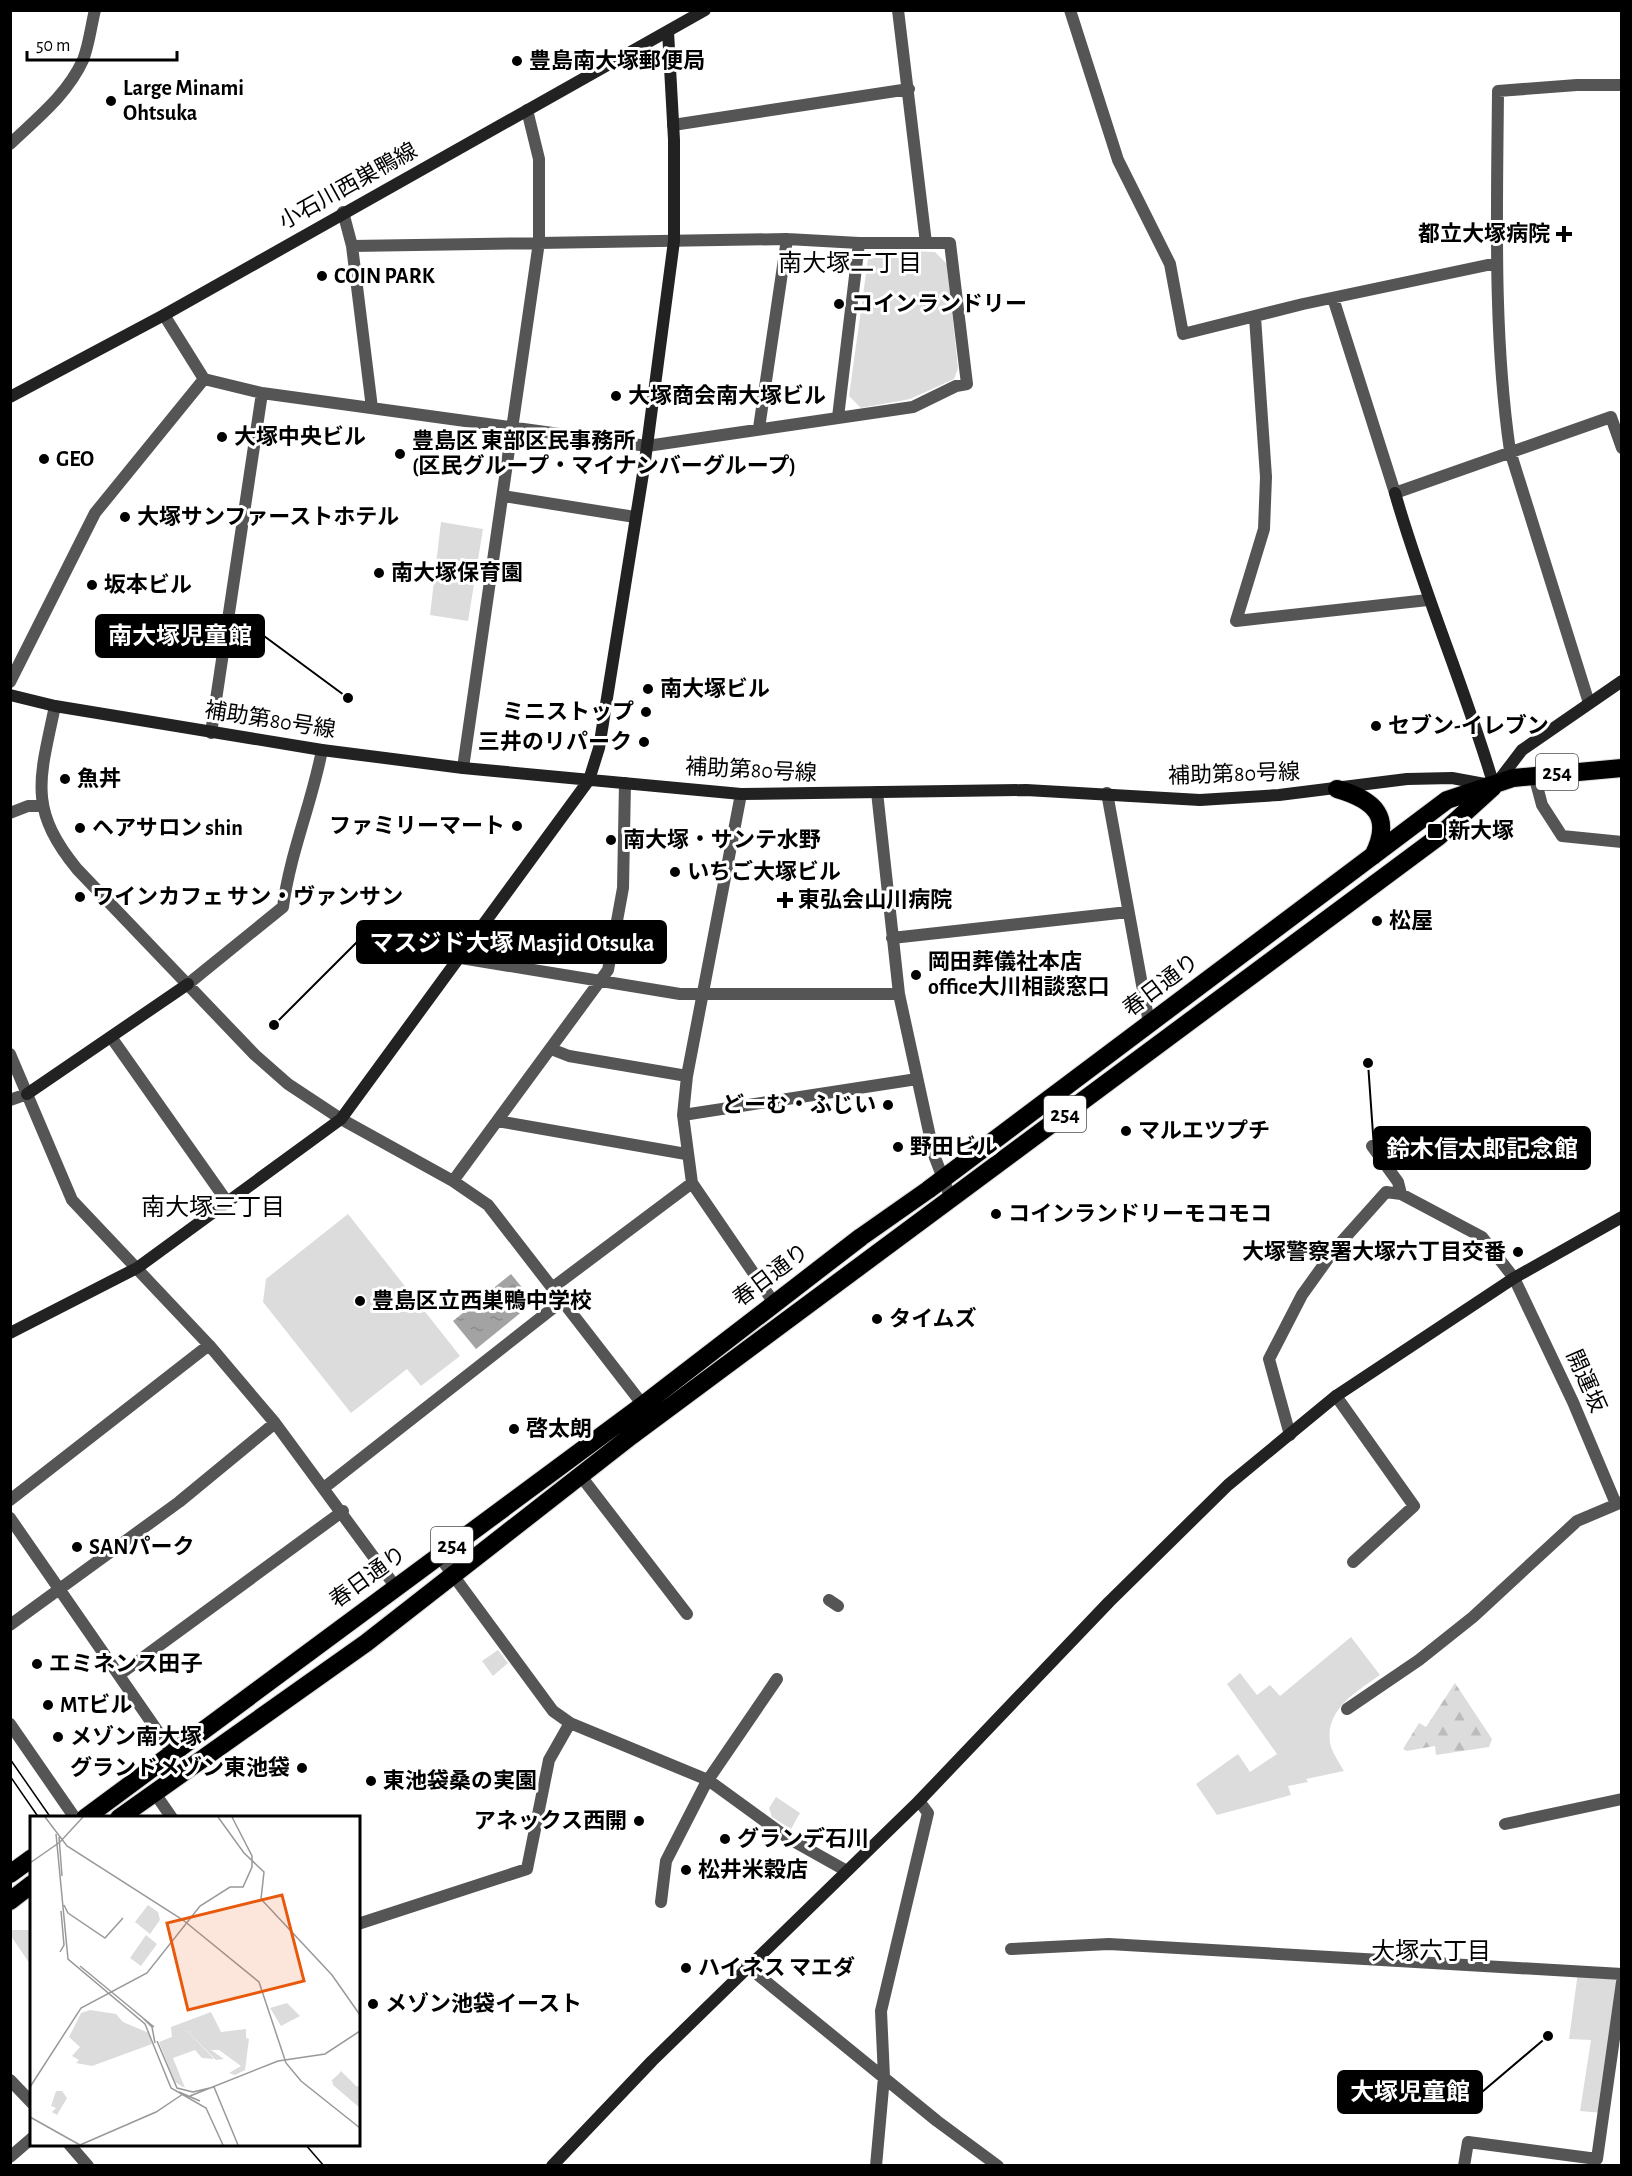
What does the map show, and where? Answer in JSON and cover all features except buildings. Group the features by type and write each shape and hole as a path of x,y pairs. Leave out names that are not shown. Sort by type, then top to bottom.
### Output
{"highway":[{"name":"春日通り","path":"88,1816 395,1586 643,1405 774,1303 1447,800 1534,775 1622,768"},
{"name":"春日通り","path":"122,1816 366,1643 580,1475 1438,837 1494,786"},
{"path":"1338,789 1358,795 1372,804 1377,811 1382,835 1373,856"},
{"path":"11,1872 30,1859"},
{"path":"10,1901 29,1886"}],"street":[{"path":"10,144 51,108 70,81 83,60 95,10"},
{"name":"小石川西巣鴨線","path":"10,397 164,315 343,212 705,10"},
{"path":"898,10 926,243"},
{"path":"1070,10 1118,160 1170,264 1183,334 1333,298 1497,263"},
{"path":"10,1333 137,1268 341,1119 589,780 598,748 635,517 674,241 674,125 668,31"},
{"path":"1589,703 1510,452 1504,417 1497,263 1498,91 1577,85 1622,85"},
{"path":"674,125 909,90"},
{"path":"463,768 539,242 539,159 527,110"},
{"path":"343,212 352,246 372,408"},
{"path":"164,315 204,379 262,393 646,446 912,407 948,389 967,384 950,243 859,243 787,238 352,246"},
{"path":"759,428 787,238"},
{"path":"838,417 859,243"},
{"path":"1333,298 1428,600 1483,747 1494,786"},
{"path":"1254,317 1266,477 1264,529 1236,621 1428,600"},
{"path":"10,682 95,513 204,379"},
{"path":"211,733 262,393"},
{"path":"1395,493 1611,417 1622,448"},
{"path":"503,496 635,517"},
{"path":"1494,786 1522,750 1622,681"},
{"name":"補助第80号線","path":"10,696 211,733 322,750 463,768 741,794 1026,790 1200,800 1338,789 1386,781 1452,778 1494,786"},
{"path":"55,706 39,789 47,824 58,846 106,902 255,1055 288,1084 341,1119 453,1180 488,1205 643,1405"},
{"path":"10,1100 27,1094 188,984 284,907 285,895 316,783 322,750"},
{"path":"1534,775 1542,806 1562,836 1622,842"},
{"path":"453,1180 608,970 623,888 625,783"},
{"path":"877,792 899,994 933,1155 951,1198"},
{"path":"1107,793 1149,1023"},
{"path":"741,794 687,1076 683,1114 686,1154 692,1183 774,1303"},
{"path":"10,813 28,806 42,806"},
{"path":"892,938 1128,912"},
{"path":"461,958 702,995 899,994"},
{"path":"111,1037 228,1203"},
{"path":"551,1049 569,1056 687,1076"},
{"path":"10,1054 72,1200 209,1345 275,1423 343,1511 395,1586"},
{"path":"683,1114 917,1079"},
{"path":"497,1121 686,1154"},
{"path":"1290,1435 1269,1359 1302,1295 1335,1249 1386,1192 1401,1194 1398,1182 1372,1146"},
{"path":"552,1288 692,1183"},
{"name":"開運坂","path":"1401,1194 1482,1237 1514,1278 1619,1503"},
{"path":"552,2166 747,1966 919,1801 1180,1530 1228,1485 1336,1396 1514,1278 1622,1217"},
{"path":"325,1487 562,1301"},
{"path":"10,1500 209,1345"},
{"path":"1336,1396 1414,1506 1353,1562"},
{"path":"10,1625 179,1502 275,1423"},
{"path":"580,1475 687,1614"},
{"path":"1347,1709 1419,1660 1473,1617 1577,1521 1619,1503"},
{"path":"119,1675 343,1511"},
{"path":"10,1518 172,1752"},
{"path":"439,1556 454,1573 553,1711 570,1723 708,1780 788,1838 845,1870"},
{"path":"661,1902 666,1861 708,1780 777,1679"},
{"path":"360,1923 527,1869 549,1760 570,1723"},
{"path":"10,1724 74,1816"},
{"path":"154,1792 171,1816"},
{"path":"1505,1824 1622,1799"},
{"path":"876,2166 884,2077 881,2011 928,1813 919,1801"},
{"path":"11,1872 29,1886"},
{"path":"1011,1948 1063,1944 1120,1945 1622,1974"},
{"path":"747,1966 998,2166"},
{"path":"1464,2166 1468,2142 1597,2159 1622,1982"},
{"path":"10,2080 30,2101"},
{"path":"10,2157 30,2140"},
{"path":"70,2146 88,2166"}],"green space":[{"path":"880,250 935,252 947,264 958,368 954,379 910,399 861,408 849,396 868,259"},
{"path":"441,522 483,529 468,621 430,615"},
{"path":"348,1214 460,1356 421,1386 407,1369 351,1413 263,1302 266,1279"},
{"path":"1351,1637 1380,1675 1343,1704 1331,1723 1331,1747 1344,1771 1306,1779 1308,1782 1288,1786 1291,1795 1217,1815 1196,1784 1238,1754 1250,1772 1277,1754 1227,1684 1240,1673 1257,1695 1270,1685 1280,1696"},
{"path":"498,1650 508,1663 493,1676 482,1661"},
{"path":"1455,1683 1492,1739 1489,1747 1436,1755 1435,1746 1407,1751 1403,1749 1419,1723 1426,1727"},
{"path":"776,1797 800,1813 791,1829 772,1817 769,1808"},
{"path":"10,1930 28,1930 30,1933 30,1964 11,1936"},
{"path":"1578,1972 1620,1974 1603,2113 1580,2111 1591,2040 1569,2039"}],"water":[{"path":"511,1274 534,1302 476,1349 453,1321"}],"tram line":[{"path":"10,1759 50,1816"},
{"path":"10,1776 38,1816"},
{"path":"307,2146 324,2166"}],"place":[{"name":"豊島南大塚郵便局","path":"517,61"},
{"name":"Large Minami Ohtsuka","path":"111,101"},
{"name":"都立大塚病院","path":"1564,234"},
{"name":"COIN PARK","path":"322,276"},
{"name":"コインランドリー","path":"839,304"},
{"name":"大塚商会南大塚ビル","path":"616,396"},
{"name":"大塚中央ビル","path":"222,437"},
{"name":"豊島区 東部区民事務所 (区民グループ・マイナンバーグループ)","path":"400,454"},
{"name":"GEO","path":"44,459"},
{"name":"大塚サンファーストホテル","path":"125,517"},
{"name":"南大塚保育園","path":"379,573"},
{"name":"坂本ビル","path":"92,585"},
{"name":"南大塚ビル","path":"648,689"},
{"name":"南大塚児童館","path":"348,698"},
{"name":"ミニストップ","path":"646,712"},
{"name":"セブン-イレブン","path":"1376,726"},
{"name":"三井のリパーク","path":"644,742"},
{"name":"魚丼","path":"65,779"},
{"name":"ファミリーマート","path":"517,826"},
{"name":"ヘアサロン shin","path":"80,828"},
{"name":"新大塚","path":"1435,831"},
{"name":"南大塚・サンテ水野","path":"611,840"},
{"name":"いちご大塚ビル","path":"675,872"},
{"name":"ワインカフェ サン・ヴァンサン","path":"80,897"},
{"name":"東弘会山川病院","path":"785,900"},
{"name":"松屋","path":"1377,921"},
{"name":"岡田葬儀社本店 office大川相談窓口","path":"916,975"},
{"name":"マスジド大塚 Masjid Otsuka","path":"274,1025"},
{"name":"鈴木信太郎記念館","path":"1368,1063"},
{"name":"どーむ・ふじい","path":"888,1105"},
{"name":"マルエツプチ","path":"1126,1131"},
{"name":"野田ビル","path":"898,1147"},
{"name":"コインランドリーモコモコ","path":"996,1214"},
{"name":"大塚警察署大塚六丁目交番","path":"1518,1252"},
{"name":"豊島区立西巣鴨中学校","path":"360,1301"},
{"name":"タイムズ","path":"877,1319"},
{"name":"啓太朗","path":"514,1429"},
{"name":"SANパーク","path":"77,1547"},
{"name":"エミネンス田子","path":"37,1664"},
{"name":"MTビル","path":"48,1705"},
{"name":"メゾン南大塚","path":"58,1737"},
{"name":"グランドメゾン東池袋","path":"302,1768"},
{"name":"東池袋桑の実園","path":"371,1781"},
{"name":"アネックス西開","path":"639,1821"},
{"name":"グランデ石川","path":"725,1839"},
{"name":"松井米穀店","path":"686,1870"},
{"name":"ハイネス マエダ","path":"686,1968"},
{"name":"メゾン池袋イースト","path":"373,2004"},
{"name":"大塚児童館","path":"1548,2036"}],"district":[{"name":"南大塚二丁目","path":"850,264"},
{"name":"南大塚三丁目","path":"213,1208"},
{"name":"大塚六丁目","path":"1431,1952"}]}
